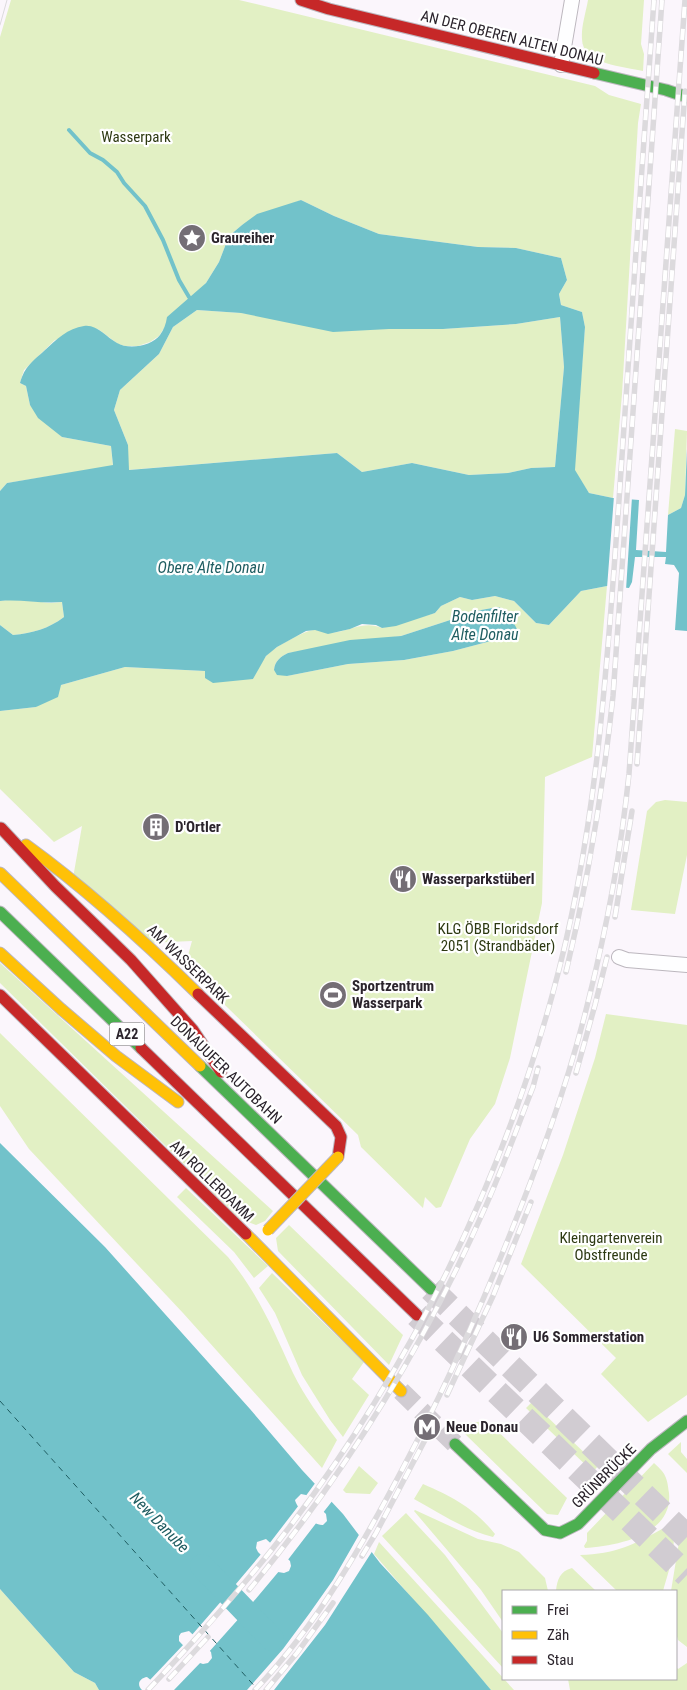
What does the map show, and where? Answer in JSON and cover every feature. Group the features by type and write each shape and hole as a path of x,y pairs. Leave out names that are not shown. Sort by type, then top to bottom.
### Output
{"main road":[{"name":"AN DER OBEREN ALTEN DONAU","path":"301,0 329,9 666,90 687,97"},
{"path":"0,828 55,886 131,960 193,1030 249,1113"},
{"name":"AM WASSERPARK","path":"0,828 73,878 159,955 336,1126 341,1137 338,1157 255,1243"},
{"name":"DONAUUFER AUTOBAHN","path":"0,873 431,1289"},
{"name":"A22","path":"0,912 417,1315"},
{"path":"0,953 116,1056 254,1157"},
{"name":"AM ROLLERDAMM","path":"0,995 255,1243 401,1391"},
{"name":"GRÜNBRÜCKE","path":"455,1444 545,1530 560,1532 578,1524 652,1449 687,1421"}],"street":[{"path":"561,65 572,0"},
{"path":"618,957 627,960 687,965"}],"green space":[{"name":"Wasserpark","path":"11,0 239,0 595,86 609,95 641,104 638,123 622,394 613,498 589,493 574,470 585,327 582,312 561,305 559,294 567,280 561,258 516,248 478,247 379,234 301,200 242,225 229,236 219,262 206,283 166,325 159,336 150,342 138,346 125,346 118,344 98,329 55,340 24,370 20,383 26,386 30,405 62,437 111,446 113,466 7,483 0,491 0,37"},
{"path":"588,0 644,0 641,44 644,54 643,71 606,63 589,54 584,47 582,39"},
{"path":"197,310 389,329 443,329 516,324 560,317 564,367 555,467 531,468 508,473 469,475 412,463 362,472 337,453 128,470 128,445 114,410 120,390 159,354 173,327"},
{"path":"675,429 687,431 685,495 681,508 668,515"},
{"name":"KLG ÖBB Floridsdorf 2051 (Strandbäder)","path":"607,586 592,757 545,777 542,903 510,1058 495,1104 470,1139 441,1207 436,1208 425,1197 423,1208 361,1147 358,1135 185,966 192,941 146,943 73,878 82,826 54,842 0,789 0,711 36,707 61,685 125,667 205,671 253,679 270,652 304,633 314,630 333,632 365,625 382,628 435,613 441,606 460,597 472,600 495,596 514,601 536,623 549,625 581,591","holes":["498,607 514,635 453,651 404,660 348,664 287,676 274,670 278,660 288,653 401,636 481,610"]},
{"path":"14,599 50,603 62,602 64,617 40,630 13,635 0,625 0,601"},
{"path":"665,800 687,802 687,855 675,914 631,910 647,811 656,802"},
{"path":"0,963 273,1211 265,1221 256,1225 240,1219 0,983"},
{"name":"Kleingartenverein Obstfreunde","path":"606,1014 687,1025 687,1395 648,1422 601,1374 616,1358 521,1264 563,1155 595,1058"},
{"path":"0,1033 228,1257 239,1271 265,1313 303,1391 337,1440 322,1468 183,1313 29,1149 0,1106"},
{"path":"186,1188 268,1266 254,1278 234,1252 177,1197"},
{"path":"289,1225 403,1335 389,1365 278,1251 276,1238"},
{"path":"272,1273 364,1362 352,1379 369,1395 343,1437 302,1375 275,1313 259,1288"},
{"path":"532,1402 598,1466 593,1472 526,1408"},
{"path":"486,1420 567,1498 558,1515 547,1514 463,1432 468,1422"},
{"path":"681,1442 681,1452 687,1459 687,1473 668,1454"},
{"path":"654,1463 667,1479 669,1493 668,1507 662,1519 653,1528 627,1541 585,1548 587,1533"},
{"path":"359,1466 378,1483 370,1494 346,1493 343,1490"},
{"path":"423,1484 471,1510 495,1534 493,1537 462,1526 414,1499"},
{"path":"414,1511 478,1539 501,1544 519,1552 545,1578 548,1590 502,1590 502,1621 481,1590"},
{"path":"406,1513 445,1555 502,1632 502,1667 382,1536"},
{"path":"664,1528 671,1530 674,1543 672,1560 663,1590 616,1590 580,1555 604,1553 624,1548"},
{"path":"681,1530 687,1532 687,1647 678,1640 677,1636 677,1590 671,1590"},
{"path":"379,1542 502,1677 502,1680 505,1680 514,1690 491,1690 374,1554"},
{"path":"572,1568 595,1590 556,1590 560,1576"},
{"path":"0,1589 74,1672 95,1683 99,1690 0,1690"},
{"path":"687,1663 687,1690 570,1690 568,1680 677,1680 678,1669"}],"water":[{"name":"Obere Alte Donau","path":"301,200 379,234 478,247 516,248 561,258 567,280 559,294 561,305 582,312 585,327 575,470 589,493 613,498 639,500 636,550 666,552 668,515 681,508 685,495 687,449 687,631 675,630 679,573 674,565 665,564 666,557 635,557 632,582 629,588 607,586 581,591 549,625 536,623 514,601 495,596 472,600 460,597 441,606 435,613 396,626 382,628 376,625 362,624 328,634 315,630 306,631 277,647 266,656 253,679 213,683 205,678 205,671 125,667 61,685 58,697 36,707 0,711 0,625 13,635 34,632 64,617 62,602 0,601 0,491 7,483 113,465 111,446 62,437 38,418 30,405 26,386 20,383 24,372 33,361 58,339 78,327 93,327 122,345 140,346 152,342 164,329 167,317 206,283 219,262 229,236 257,214","holes":["197,310 241,313 333,332 443,329 516,324 560,317 564,367 555,467 531,468 508,473 469,475 412,463 362,472 337,453 129,470 128,445 114,410 120,390 159,354 173,327"]},
{"name":"Bodenfilter Alte Donau","path":"498,607 505,610 512,619 517,629 514,635 453,651 404,660 348,664 287,676 277,675 274,670 278,660 288,653 350,640 401,636 481,610"},
{"path":"0,1143 105,1247 343,1514 380,1563 428,1615 491,1690 163,1690 147,1677 140,1682 139,1686 142,1690 99,1690 95,1683 74,1672 0,1589","holes":["301,1494 306,1495 326,1514 327,1521 323,1525 319,1525 310,1520 299,1508 295,1500","266,1539 290,1561 289,1571 284,1573 278,1572 258,1552 256,1548 257,1542","228,1588 232,1589 251,1608 252,1613 249,1618 242,1619 228,1606 223,1599 222,1591","189,1631 211,1652 212,1658 208,1663 200,1663 179,1641 181,1633"]}],"pier":[{"path":"614,496 632,497 626,590 607,588"},
{"path":"316,1482 333,1500 322,1514 305,1497"},
{"path":"299,1505 317,1522 287,1561 269,1544"},
{"path":"360,1533 373,1550 325,1625 274,1690 247,1690 283,1649 309,1614 333,1580"},
{"path":"262,1553 280,1570 248,1608 230,1591"},
{"path":"224,1598 242,1615 208,1653 191,1636"},
{"path":"184,1644 202,1661 174,1690 159,1690 149,1681"}],"waterway":[{"path":"69,130 90,153 103,160 117,172 124,183 145,206 163,240 179,280 189,297"},
{"name":"New Danube","path":"202,1566 272,1639"}],"ferry route":[{"path":"0,1401 258,1690"}],"tunnel":[{"path":"431,1289 687,1537"},
{"path":"417,1315 687,1575"},
{"path":"401,1391 455,1444"}],"tram line":[{"path":"0,25 7,0"}],"railway":[{"path":"148,1690 222,1609 291,1525 334,1465 375,1402 447,1272 478,1205 506,1137 531,1067 552,996 580,874 598,750 615,563 654,0"},
{"path":"566,972 594,835 605,766 613,696 662,0"},
{"path":"255,1690 299,1638 338,1582 373,1524 431,1412 480,1307 527,1192 561,1098 580,1034 613,889 629,774 685,0"},
{"path":"637,764 685,91"},
{"path":"615,917 632,811"},
{"path":"576,1073 607,957"},
{"path":"249,1590 318,1501 380,1408 408,1360 435,1311 484,1210 533,1087 538,1068"},
{"path":"447,1395 493,1296 531,1202"},
{"path":"362,1556 425,1440"},
{"path":"266,1690 297,1653 333,1603"},
{"path":"169,1679 208,1637"}],"traffic: fast":[{"path":"594,73 666,90 687,97"},
{"path":"0,912 141,1048"},
{"path":"200,1066 431,1289"},
{"path":"455,1444 545,1530 560,1533 578,1524 651,1449 687,1421"}],"traffic: slow":[{"path":"26,845 115,916 198,994"},
{"path":"0,873 200,1066"},
{"path":"0,953 116,1056 178,1102"},
{"path":"268,1230 338,1157"},
{"path":"246,1234 401,1391"}],"traffic: jam":[{"path":"301,0 329,9 594,73"},
{"path":"1,828 55,886 131,960 193,1030 221,1072"},
{"path":"198,994 336,1126 341,1137 338,1157"},
{"path":"0,995 246,1234"},
{"path":"141,1048 417,1315"}],"place":[{"name":"Graureiher","path":"192,238"},
{"name":"D'Ortler","path":"156,827"},
{"name":"Wasserparkstüberl","path":"403,879"},
{"name":"Sportzentrum Wasserpark","path":"333,995"},
{"name":"U6 Sommerstation","path":"514,1337"},
{"name":"Neue Donau","path":"427,1427"}]}
